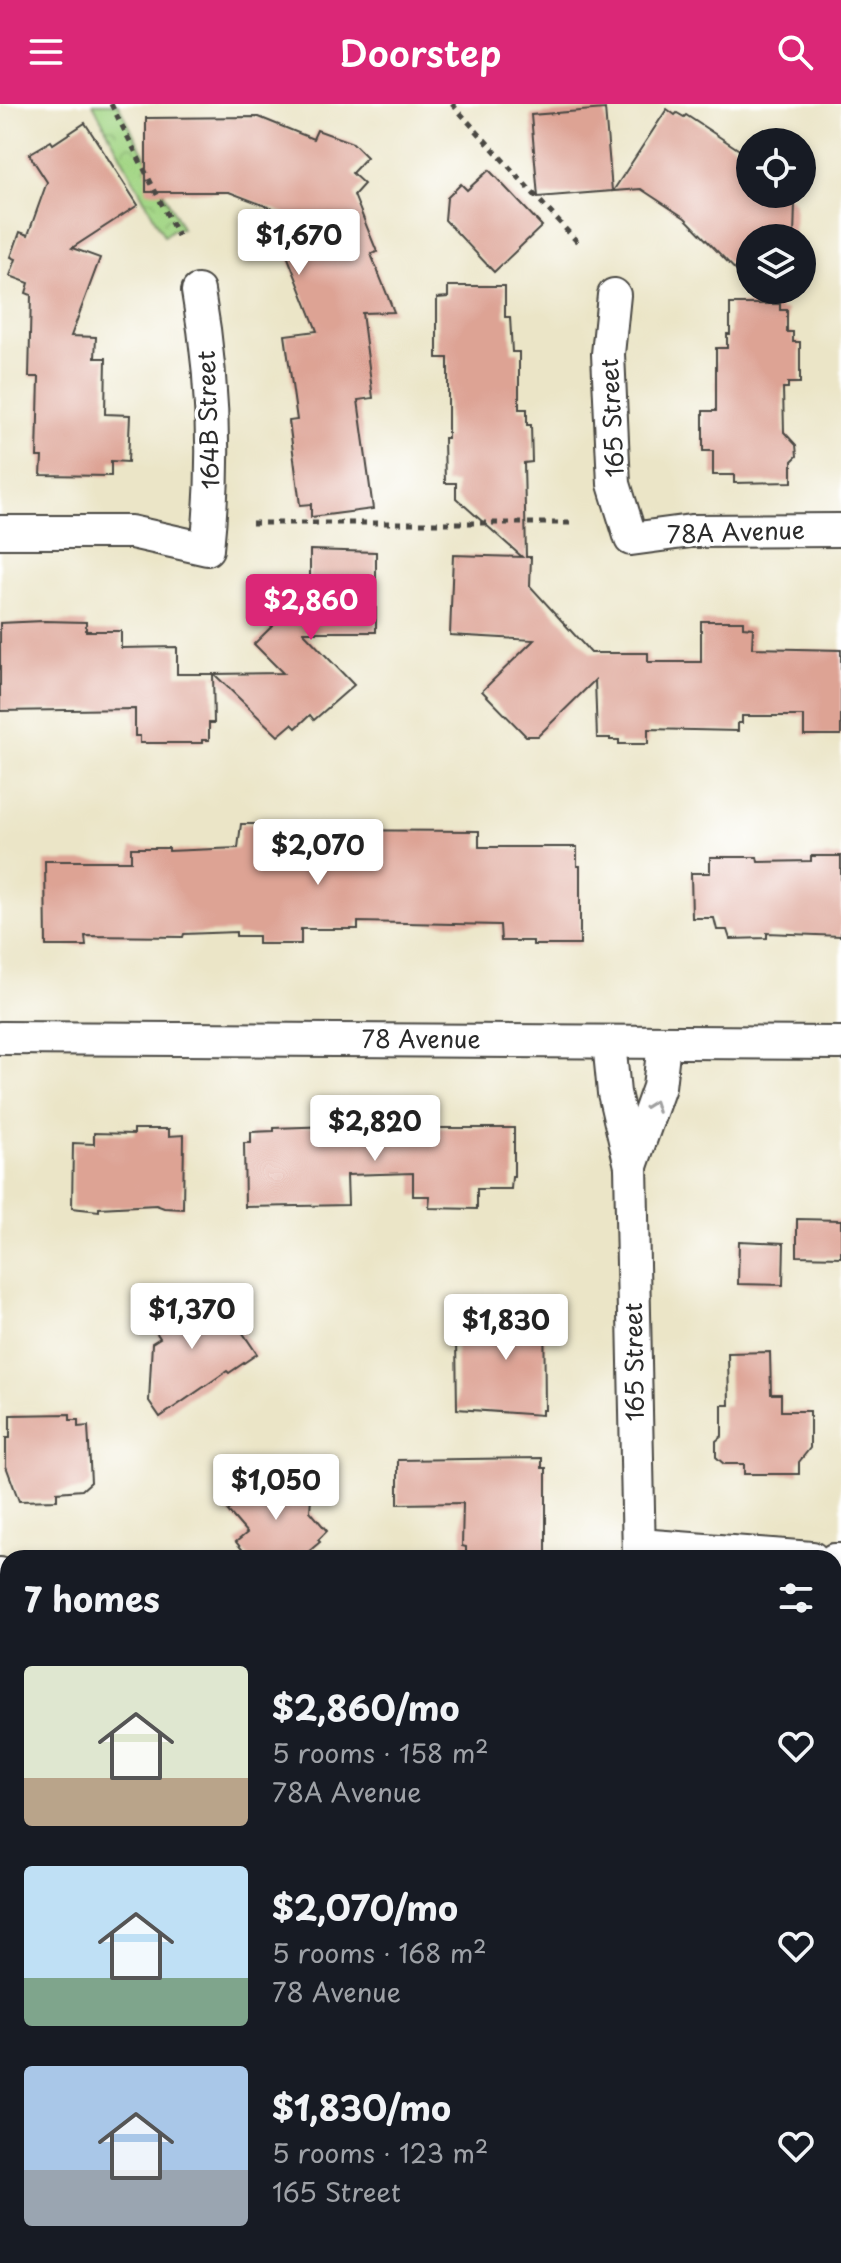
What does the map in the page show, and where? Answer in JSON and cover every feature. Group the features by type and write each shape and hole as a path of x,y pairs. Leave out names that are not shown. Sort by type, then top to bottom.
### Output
{"street":[{"name":"164B Street","path":"0,532 131,532 207,549 212,488 208,349 198,291"},
{"name":"165 Street","path":"614,295 608,354 614,484 631,539"},
{"name":"78A Avenue","path":"631,539 691,531 841,530"},
{"name":"78 Avenue","path":"0,1038 841,1043"},
{"name":"165 Street","path":"609,1042 614,1093 631,1166 639,1550"},
{"name":"165 Street","path":"631,1166 659,1087 664,1043"}],"path":[{"path":"111,104 178,236"},
{"path":"452,104 581,246"},
{"path":"252,523 576,523"}],"green space":[{"path":"93,104 118,104 182,228 164,236"}],"building":[{"path":"605,109 612,191 538,197 531,115"},
{"path":"667,109 675,115 686,115 736,148 736,208 795,208 794,224 736,224 736,271 685,218 641,189 613,191"},
{"path":"259,117 313,139 317,130 353,143 367,157 352,173 364,184 354,195 377,252 371,254 394,312 362,313 373,398 358,400 373,509 311,517 311,504 300,505 289,421 297,420 285,335 317,331 285,250 331,231 229,192 146,192 146,118"},
{"path":"85,123 138,205 72,248 100,258 71,336 96,337 95,358 106,358 105,414 130,415 128,462 111,461 111,476 41,475 42,457 37,457 39,377 29,377 31,295 26,293 29,283 10,276 16,259 11,257 20,232 28,235 47,182 29,154 51,141 53,144"},
{"path":"489,170 542,226 494,272 445,220 447,198 461,184 467,190"},
{"path":"448,286 505,286 505,317 510,317 512,352 519,352 519,409 527,409 527,425 531,425 532,462 524,463 526,557 531,557 530,586 591,653 648,653 648,662 701,662 701,621 743,621 743,627 753,628 752,648 841,650 841,735 804,735 804,716 742,716 738,731 648,729 648,744 619,744 619,740 597,738 595,680 538,736 526,736 482,691 534,640 450,635 453,555 522,557 456,498 456,483 445,483 448,358 437,358 437,298 448,297"},
{"path":"730,304 780,304 780,310 787,310 787,332 793,332 793,342 800,342 800,383 788,383 788,388 783,388 784,432 796,445 792,482 734,483 734,475 713,475 713,451 703,451 703,411 716,411 716,348 727,348 727,334 730,334"},
{"path":"310,550 376,552 376,632 303,632 354,685 314,720 310,715 296,728 292,724 278,736 214,674 283,673 254,644 310,589"},
{"path":"86,622 86,631 121,631 121,648 177,647 177,674 213,674 214,723 209,723 209,740 202,740 202,743 140,743 140,736 135,736 135,709 0,711 0,623"},
{"path":"241,824 300,824 300,830 479,831 479,847 577,847 577,866 580,866 580,945 501,941 500,925 358,922 358,929 301,929 301,944 258,944 258,936 236,936 236,932 184,934 183,937 85,936 86,946 46,946 45,861 131,861 131,848 169,848 169,851 238,848"},
{"path":"811,856 841,856 841,936 767,933 767,938 730,939 727,930 717,930 714,918 692,918 691,873 710,873 710,857 757,857 758,862 811,861"},
{"path":"347,1118 374,1118 374,1128 514,1128 514,1177 511,1189 477,1189 477,1209 429,1208 430,1196 413,1196 413,1173 347,1175 348,1205 245,1207 244,1143 251,1143 251,1132 331,1126 330,1121 347,1121"},
{"path":"134,1129 169,1129 169,1136 184,1135 183,1209 156,1205 99,1208 99,1211 72,1208 73,1143 94,1144 94,1133 134,1134"},
{"path":"797,1219 841,1220 841,1257 797,1256"},
{"path":"739,1241 784,1243 783,1285 738,1284"},
{"path":"178,1293 194,1317 220,1299 257,1354 160,1417 149,1401 152,1343 160,1338 145,1316"},
{"path":"498,1297 544,1297 545,1410 542,1410 542,1415 457,1409 456,1339 498,1338"},
{"path":"770,1352 771,1394 781,1394 781,1411 810,1411 810,1448 799,1462 799,1474 744,1474 744,1464 724,1464 716,1457 716,1441 722,1436 722,1405 729,1405 728,1353"},
{"path":"70,1414 70,1420 78,1420 78,1427 88,1426 91,1482 82,1490 57,1492 57,1500 19,1501 6,1466 10,1415"},
{"path":"542,1458 542,1468 546,1468 546,1550 466,1550 462,1546 463,1503 398,1504 398,1460"},
{"path":"268,1471 286,1492 292,1487 300,1497 311,1497 310,1511 327,1531 310,1550 242,1550 236,1542 247,1533 228,1511 247,1495 244,1491"}]}
